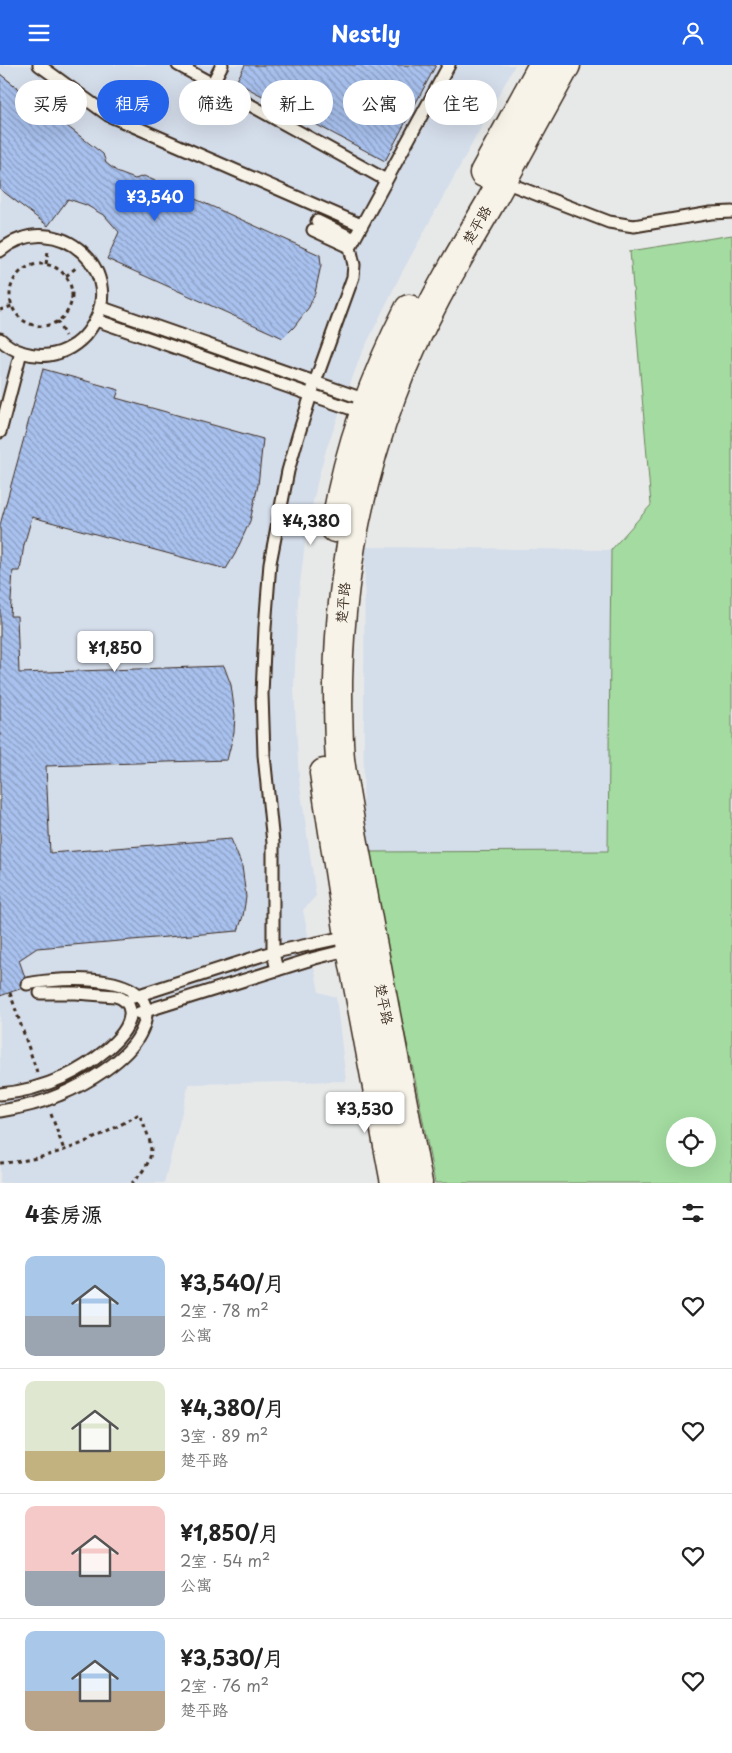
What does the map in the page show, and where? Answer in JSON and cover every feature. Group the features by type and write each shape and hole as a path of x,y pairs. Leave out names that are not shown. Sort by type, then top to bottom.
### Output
{"main road":[{"name":"楚平路","path":"493,177 544,65"},
{"name":"楚平路","path":"418,1183 386,1074 322,759 320,683 326,592 337,519 352,453 376,411 401,325 420,288 566,65"},
{"name":"楚平路","path":"386,1074 395,1183"}],"lane":[{"path":"39,65 108,115 361,225"},
{"path":"178,65 205,80"},
{"path":"214,80 222,65"},
{"path":"277,971 273,953 273,843 262,693 270,563 281,503 288,471 311,394 351,283 354,265 352,243 449,65"},
{"path":"251,106 386,180"},
{"path":"493,177 609,222 634,225 711,213 732,212"},
{"path":"315,226 352,243"},
{"path":"0,251 17,240 39,235 56,237 71,243 88,257 98,276 101,297 96,320 86,336 62,352 42,355 21,352 0,339"},
{"path":"100,307 315,383 376,411"},
{"path":"96,320 311,394 376,411"},
{"path":"0,432 21,352"},
{"path":"40,993 106,994 124,999 273,953 360,940"},
{"path":"130,1016 277,971 360,940"},
{"path":"0,1111 59,1096 91,1078 120,1057 136,1039 143,1026 146,1011 144,1005 139,995 133,989 125,986 96,981 56,980 27,984"},
{"path":"0,1094 26,1090 62,1078 78,1070 114,1043 128,1025 129,1007 124,999"}],"path":[{"path":"46,264 54,266 66,276 70,284 72,292 68,309 63,316 50,324 42,326 27,323 15,313 12,306 10,298 12,282 22,269 30,265 46,264"},
{"path":"0,311 12,306"},
{"path":"0,1163 25,1160 73,1147 98,1137 139,1114 150,1141 151,1151 146,1168 132,1183"}],"shaded area":[{"path":"0,65 515,65 497,98 497,80 425,80 425,125 482,125 400,276 360,357 326,450 306,535 298,600 294,688 299,779 316,896 303,910 319,992 336,997 346,1081 189,1084 164,1183 0,1183"},
{"path":"365,547 611,550 608,852 363,852"}],"green space":[{"path":"732,235 732,1183 435,1183 413,1069 363,852 608,851 611,550 651,505 630,251"}],"building":[{"path":"245,65 436,65 428,80 425,80 425,86 415,105 415,80 343,80 343,125 404,125 385,161 317,125 333,125 333,80 261,80 261,95 251,90 251,80 237,80"},
{"path":"0,74 15,86 15,125 66,125 103,154 106,163 119,173 135,179 144,176 320,255 321,265 315,293 309,307 283,338 107,259 119,232 105,216 86,205 68,199 48,226 0,189"},
{"path":"43,369 119,390 116,398 263,439 258,485 250,521 226,569 32,517 24,545 20,571 13,571 10,616 17,616 19,673 224,666 231,685 235,715 234,732 227,760 46,766 50,853 231,839 242,866 246,897 238,931 37,948 19,960 28,986 0,996 0,525"}]}
